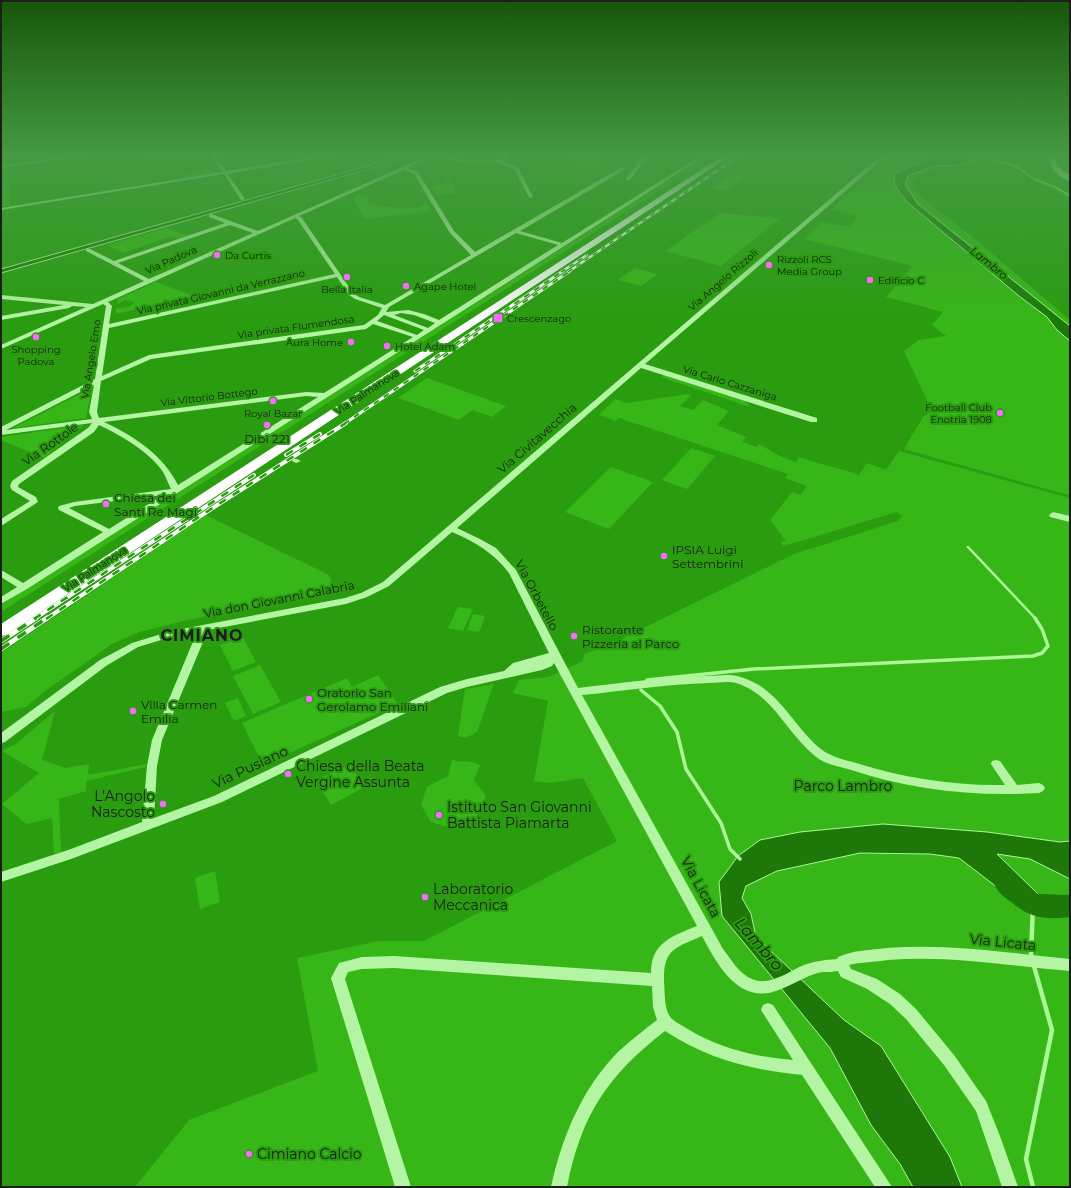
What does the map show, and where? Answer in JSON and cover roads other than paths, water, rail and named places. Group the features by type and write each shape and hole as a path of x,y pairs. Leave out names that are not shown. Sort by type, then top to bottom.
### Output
{"highway":[{"name":"Via Palmanova","path":"1,620 638,208"},
{"name":"Via Palmanova","path":"1,631 647,208"}],"street":[{"name":"Via Padova","path":"1,346 312,208"},
{"path":"437,208 452,232 474,254"},
{"path":"418,337 374,322 384,309 474,254 553,208"},
{"name":"Via Palmanova","path":"1,601 621,208"},
{"name":"Via Angelo Rizzoli","path":"640,365 822,208"},
{"path":"212,216 258,233"},
{"path":"295,216 300,219 353,296 384,309 389,315 429,330"},
{"path":"114,263 230,223"},
{"path":"514,231 563,245"},
{"path":"88,250 148,282"},
{"name":"Via privata Giovanni da Verrazzano","path":"106,327 339,275"},
{"path":"1,297 94,306"},
{"name":"Via Angelo Emo","path":"96,421 93,413 109,306 104,301"},
{"path":"1,318 80,304"},
{"path":"389,315 397,311 402,311 440,323"},
{"name":"Via privata Flumendosa","path":"1,432 98,380 137,361 155,356 359,328 374,322"},
{"name":"Via Carlo Cazzaniga","path":"640,365 814,420"},
{"name":"Via Civitavecchia","path":"450,528 640,365"},
{"name":"Via Vittorio Bottego","path":"1,432 83,423 306,394 325,395"},
{"path":"96,421 112,428 148,453 164,469 176,490 74,504 62,508 109,532"},
{"name":"Via Rottole","path":"1,524 34,502 33,499 16,490 14,486 17,481 91,430 96,424 96,421"},
{"path":"1056,516 1070,519"},
{"name":"Via don Giovanni Calabria","path":"1,739 93,670 122,651 158,637 334,604 364,596 396,577 450,528"},
{"name":"Via Orbetello","path":"450,528 491,548 505,560 520,583 554,656"},
{"path":"1,573 24,587"},
{"path":"148,825 152,766 157,740 204,628"},
{"name":"Via Pusiano","path":"1,877 148,825 232,793 438,693 467,683 542,666 549,663 554,656"},
{"name":"Via Licata","path":"554,656 726,965 735,976 746,985 758,989 772,986 821,967 841,965 845,960 899,953 935,952 1070,965"},
{"path":"575,692 690,680 736,679 760,690 769,697 817,751 832,760 884,777 908,782 1006,791 1039,788"},
{"path":"996,764 1014,790"},
{"path":"705,929 677,940 666,947 659,959 657,980 661,1012 665,1022 683,1035 723,1053 778,1066 806,1068"},
{"path":"403,1187 338,978 344,967 362,963 394,962 657,980"},
{"path":"841,965 846,972 872,984 895,999 915,1019 949,1060 981,1106 1010,1187"},
{"path":"768,1010 884,1187"},
{"path":"559,1187 572,1140 598,1089 624,1056 665,1022"}],"water":[{"path":"217,208 229,208 1,273 1,269"},
{"path":"915,208 924,208 1070,326 1070,341 1057,330 1047,317 1019,296"},
{"path":"883,824 987,832 1060,842 1070,841 1070,879 1030,859 997,854 1040,896 1015,901 959,858 930,854 860,853 777,871 746,886 742,898 751,914 756,937 844,1020 881,1046 950,1157 962,1187 913,1187 900,1164 871,1125 830,1048 722,916 719,882 738,856 760,840 800,832"}],"waterway":[{"path":"968,547 1036,619"},
{"path":"647,680 754,669 1033,656 1042,653 1048,646 1042,629 1035,618"},
{"path":"641,690 660,706 677,732 686,769 721,823 730,849 740,859"},
{"name":"Lambro","path":"1006,884 1033,905 1061,907 1070,906"},
{"path":"1031,955 1033,905"},
{"path":"1033,1187 1026,1159 1052,1030 1034,966"}],"railway":[{"path":"568,272 661,208"},
{"path":"561,272 587,255"},
{"path":"415,371 563,271"},
{"path":"344,424 570,271"},
{"path":"46,619 211,509 346,423"},
{"path":"286,455 320,434"},
{"path":"34,619 254,475"},
{"path":"1,641 36,618"},
{"path":"1,649 47,618"}],"place":[{"name":"Da Curtis","path":"217,255"},
{"name":"Rizzoli RCS Media Group","path":"769,265"},
{"name":"Bella Italia","path":"347,277"},
{"name":"Edificio C","path":"870,280"},
{"name":"Agape Hotel","path":"406,286"},
{"name":"Crescenzago","path":"498,318"},
{"name":"Shopping Padova","path":"36,337"},
{"name":"Aura Home","path":"351,342"},
{"name":"Hotel Adam","path":"387,346"},
{"name":"Royal Bazar","path":"273,401"},
{"name":"Football Club Enotria 1908","path":"1000,413"},
{"name":"Dibi 221","path":"267,425"},
{"name":"Chiesa dei Santi Re Magi","path":"106,504"},
{"name":"IPSIA Luigi Settembrini","path":"664,556"},
{"name":"Ristorante Pizzeria al Parco","path":"574,636"},
{"name":"Oratorio San Gerolamo Emiliani","path":"309,699"},
{"name":"Villa Carmen Emilia","path":"133,711"},
{"name":"Chiesa della Beata Vergine Assunta","path":"288,774"},
{"name":"L'Angolo Nascosto","path":"163,804"},
{"name":"Istituto San Giovanni Battista Piamarta","path":"439,815"},
{"name":"Laboratorio Meccanica","path":"425,897"},
{"name":"Cimiano Calcio","path":"249,1154"}],"district":[{"name":"CIMIANO","path":"202,635"}],"park label":[{"name":"Parco Lambro","path":"843,786"}]}
